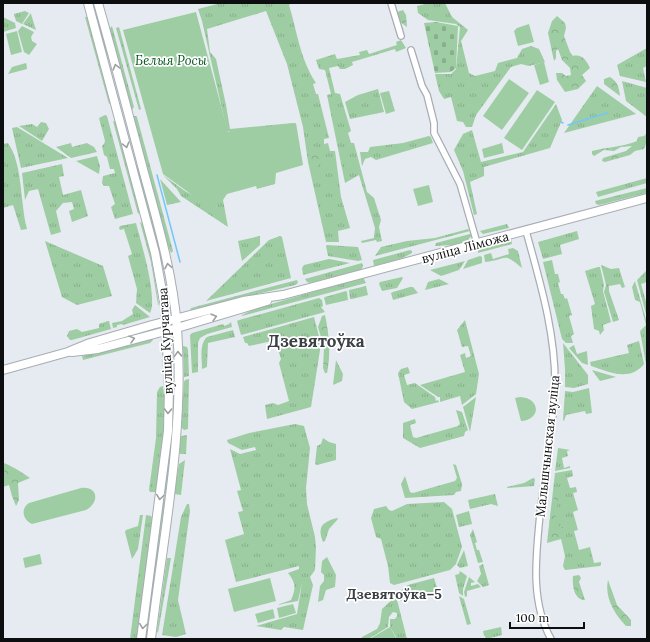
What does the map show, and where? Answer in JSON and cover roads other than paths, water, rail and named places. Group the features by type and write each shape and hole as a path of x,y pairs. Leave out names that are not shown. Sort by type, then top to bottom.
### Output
{"main road":[{"name":"вуліца Курчатава","path":"88,3 155,252 165,307 167,330 169,388 168,431 141,639"},
{"name":"вуліца Курчатава","path":"98,3 165,250 174,298 177,328 177,431 151,639"},
{"path":"116,107 126,105"},
{"name":"вуліца Ліможа","path":"3,370 68,352 90,343 176,318 243,301 283,295 647,198"},
{"name":"вуліца Ліможа","path":"68,352 80,352 177,328 274,300 283,295"},
{"path":"150,572 159,574"}],"street":[{"path":"391,3 401,36"},
{"path":"411,50 422,86 427,95 434,122 434,133 460,184 477,243"},
{"name":"Малышчынская вуліца","path":"526,231 549,322 554,360 555,389 536,565 538,599 542,618 550,639"}],"waterway":[{"path":"568,125 607,113"},
{"path":"157,175 180,262"}],"district":[{"name":"Дзевятоўка","path":"316,341"},
{"name":"Дзевятоўка–5","path":"394,594"}],"park label":[{"name":"Белыя Росы","path":"171,60"}]}
